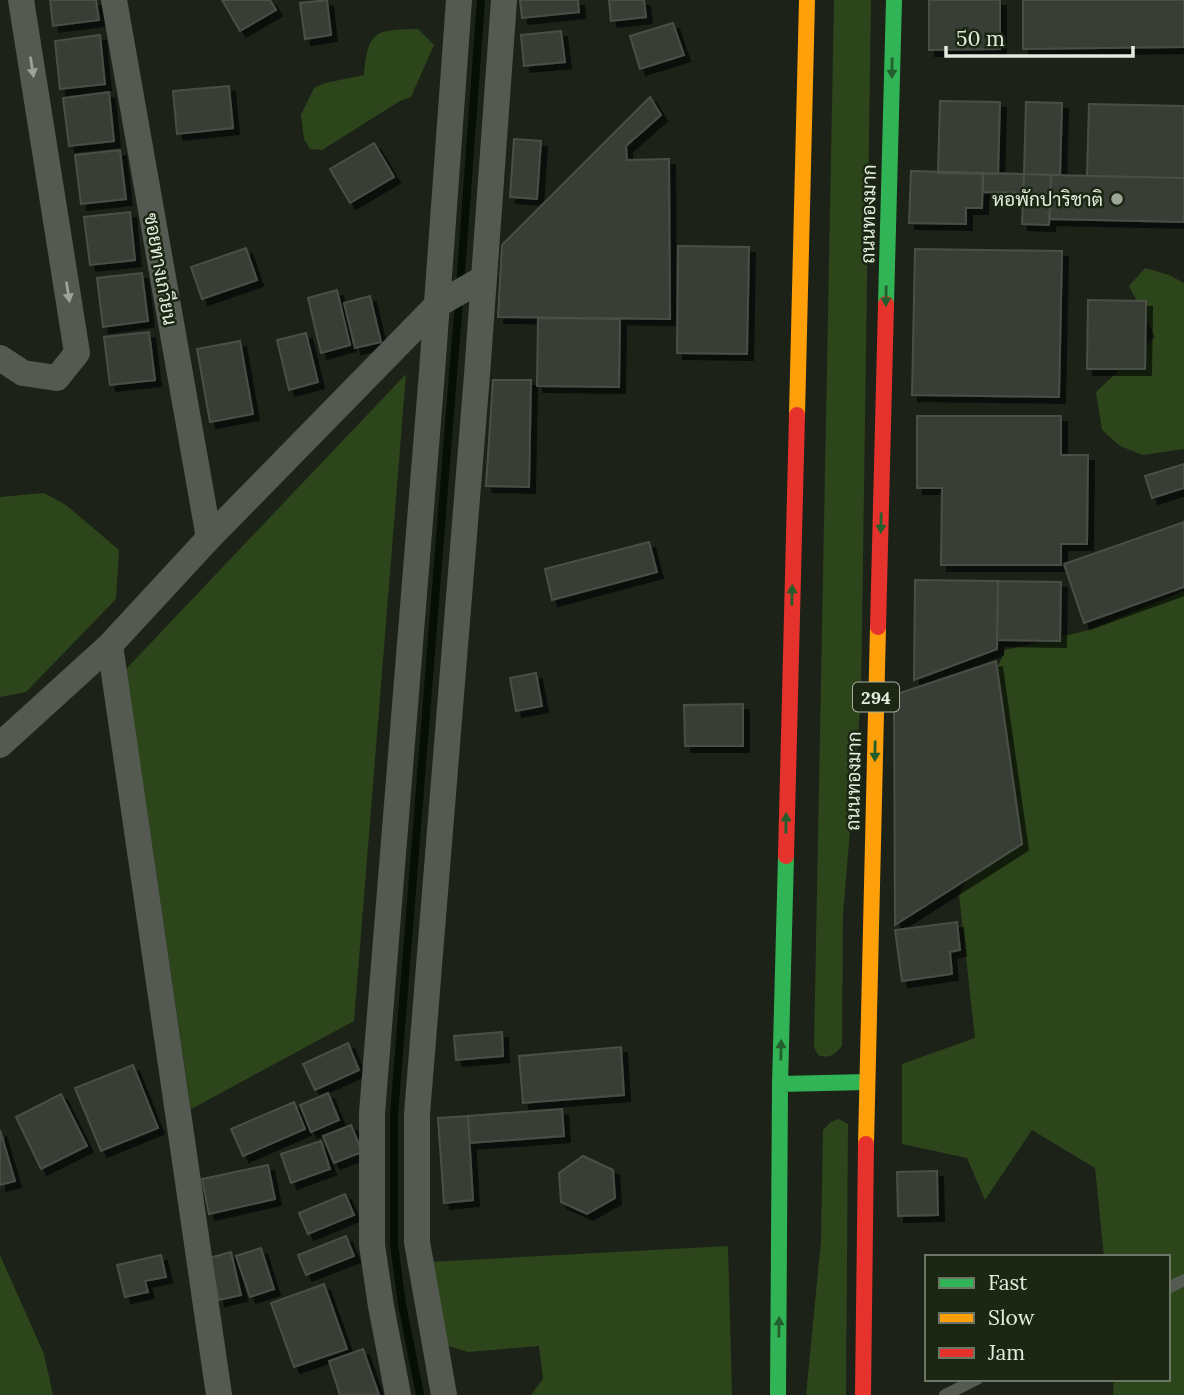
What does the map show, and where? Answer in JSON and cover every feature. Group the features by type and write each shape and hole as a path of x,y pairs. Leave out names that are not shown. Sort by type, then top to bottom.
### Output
{"main road":[{"path":"778,1395 780,1084 807,0"},
{"name":"ถนนทองมาก","path":"863,1395 867,1082 894,0"},
{"path":"780,1084 867,1082"}],"street":[{"path":"0,358 23,373 57,378 77,353 21,0"},
{"name":"ซอยทางเกวียน","path":"114,0 209,538"},
{"path":"398,1395 372,1245 372,1112 459,0"},
{"path":"444,1395 425,1299 417,1241 417,1114 504,0"},
{"path":"0,745 110,645 209,538 437,305 484,278"},
{"path":"110,645 219,1395"}],"lane":[{"path":"945,1395 974,1381"}],"green space":[{"path":"834,0 871,0 861,699 843,915 842,1046 826,1057 818,1055 814,1047"},
{"path":"418,29 434,45 411,97 400,101 322,150 310,149 304,139 301,115 314,88 364,75 368,49 376,36 383,32"},
{"path":"1145,268 1184,283 1184,449 1143,455 1120,446 1102,430 1096,392 1155,337 1129,286"},
{"path":"406,374 354,1021 191,1109 126,669"},
{"path":"44,493 66,505 119,550 116,599 26,692 0,697 0,497"},
{"path":"1184,591 1184,1395 1113,1395 1114,1381 1170,1381 1170,1255 1104,1255 1095,1168 1032,1130 985,1200 967,1158 902,1144 902,1064 975,1038 959,895 989,831 986,694 1005,650 1089,630"},
{"path":"839,1119 848,1124 846,1395 806,1395 821,1241 823,1130"},
{"path":"728,1246 732,1395 531,1395 543,1379 539,1346 468,1352 445,1345 428,1262"},
{"path":"0,1255 44,1354 53,1395 0,1395"}],"building":[{"path":"50,0 96,0 99,20 53,26"},
{"path":"222,0 270,0 276,10 240,31"},
{"path":"327,0 331,35 305,39 300,3"},
{"path":"520,0 578,0 579,12 522,18"},
{"path":"609,0 644,0 646,17 611,21"},
{"path":"929,0 1000,0 1000,49 929,50"},
{"path":"1023,0 1184,0 1184,47 1023,49"},
{"path":"673,23 684,55 640,69 630,36"},
{"path":"561,31 565,62 524,66 521,35"},
{"path":"100,35 105,84 60,89 55,41"},
{"path":"229,86 233,128 177,134 173,91"},
{"path":"109,92 114,141 69,146 63,98"},
{"path":"650,97 661,115 626,146 627,160 669,159 670,319 498,317 502,245"},
{"path":"940,101 1000,102 998,174 938,173"},
{"path":"1026,102 1062,103 1060,175 1024,174"},
{"path":"1089,104 1184,106 1184,178 1087,176"},
{"path":"514,139 541,141 537,199 510,197"},
{"path":"374,143 394,177 350,203 330,169"},
{"path":"120,150 126,199 81,204 75,155"},
{"path":"911,171 983,173 982,208 966,208 966,224 909,223"},
{"path":"983,173 1024,174 1023,193 983,192"},
{"path":"1024,174 1051,175 1049,225 1022,224"},
{"name":"หอพักปาริชาติ","path":"1051,175 1184,178 1184,222 1050,219"},
{"path":"130,212 135,260 90,265 84,217"},
{"path":"678,246 749,247 747,354 677,353"},
{"path":"246,248 257,280 202,299 191,267"},
{"path":"915,249 1062,251 1059,397 912,395"},
{"path":"142,273 148,321 103,327 97,278"},
{"path":"337,290 350,345 321,353 308,298"},
{"path":"370,296 381,342 355,348 344,303"},
{"path":"1088,300 1146,301 1145,369 1087,369"},
{"path":"538,318 620,319 619,387 537,386"},
{"path":"149,332 155,380 110,385 104,337"},
{"path":"306,333 318,382 289,390 277,340"},
{"path":"240,341 253,414 210,422 197,349"},
{"path":"493,380 531,380 529,487 486,486"},
{"path":"917,416 1061,416 1061,455 1088,455 1087,544 1061,544 1061,565 941,565 942,488 917,488"},
{"path":"1184,464 1184,488 1152,498 1145,476"},
{"path":"1184,522 1184,587 1084,623 1064,564"},
{"path":"649,542 657,572 552,600 545,569"},
{"path":"915,580 998,581 997,649 914,680"},
{"path":"998,581 1061,582 1060,641 997,640"},
{"path":"996,661 1022,844 895,925 894,695"},
{"path":"536,673 542,706 516,711 510,678"},
{"path":"743,704 743,746 685,746 684,705"},
{"path":"957,922 960,950 950,952 952,974 902,981 895,930"},
{"path":"502,1032 503,1056 456,1060 454,1036"},
{"path":"348,1043 359,1070 315,1090 303,1064"},
{"path":"621,1047 624,1095 523,1103 519,1056"},
{"path":"133,1065 158,1128 101,1151 75,1088"},
{"path":"328,1093 339,1120 311,1132 300,1105"},
{"path":"61,1094 87,1146 41,1169 16,1117"},
{"path":"294,1102 305,1129 243,1156 231,1129"},
{"path":"562,1109 564,1136 470,1143 468,1116"},
{"path":"468,1116 473,1200 444,1203 438,1118"},
{"path":"351,1125 362,1152 334,1163 323,1136"},
{"path":"0,1130 15,1181 0,1185"},
{"path":"321,1141 330,1169 291,1183 281,1154"},
{"path":"583,1156 613,1170 615,1198 587,1214 561,1202 559,1173"},
{"path":"268,1165 275,1199 209,1214 202,1179"},
{"path":"937,1171 938,1215 898,1216 897,1172"},
{"path":"345,1194 354,1215 308,1234 299,1213"},
{"path":"346,1236 354,1256 306,1275 298,1255"},
{"path":"261,1248 274,1289 250,1297 236,1256"},
{"path":"231,1252 241,1295 219,1300 209,1258"},
{"path":"161,1255 166,1277 145,1281 148,1292 125,1297 117,1265"},
{"path":"324,1284 347,1349 294,1367 271,1303"},
{"path":"363,1349 379,1395 340,1395 329,1361"}],"waterway":[{"path":"460,287 481,0"},
{"path":"420,1395 402,1304 394,1244 394,1115 459,300"}],"traffic: fast":[{"path":"886,304 894,0"},
{"path":"778,1395 780,1084 786,856"},
{"path":"780,1084 867,1082"}],"traffic: slow":[{"path":"797,415 807,0"},
{"path":"866,1144 878,627"}],"traffic: jam":[{"path":"878,627 886,304"},
{"path":"786,856 797,415"},
{"path":"863,1395 866,1144"}],"place":[{"name":"หอพักปาริชาติ","path":"1117,199"}]}
